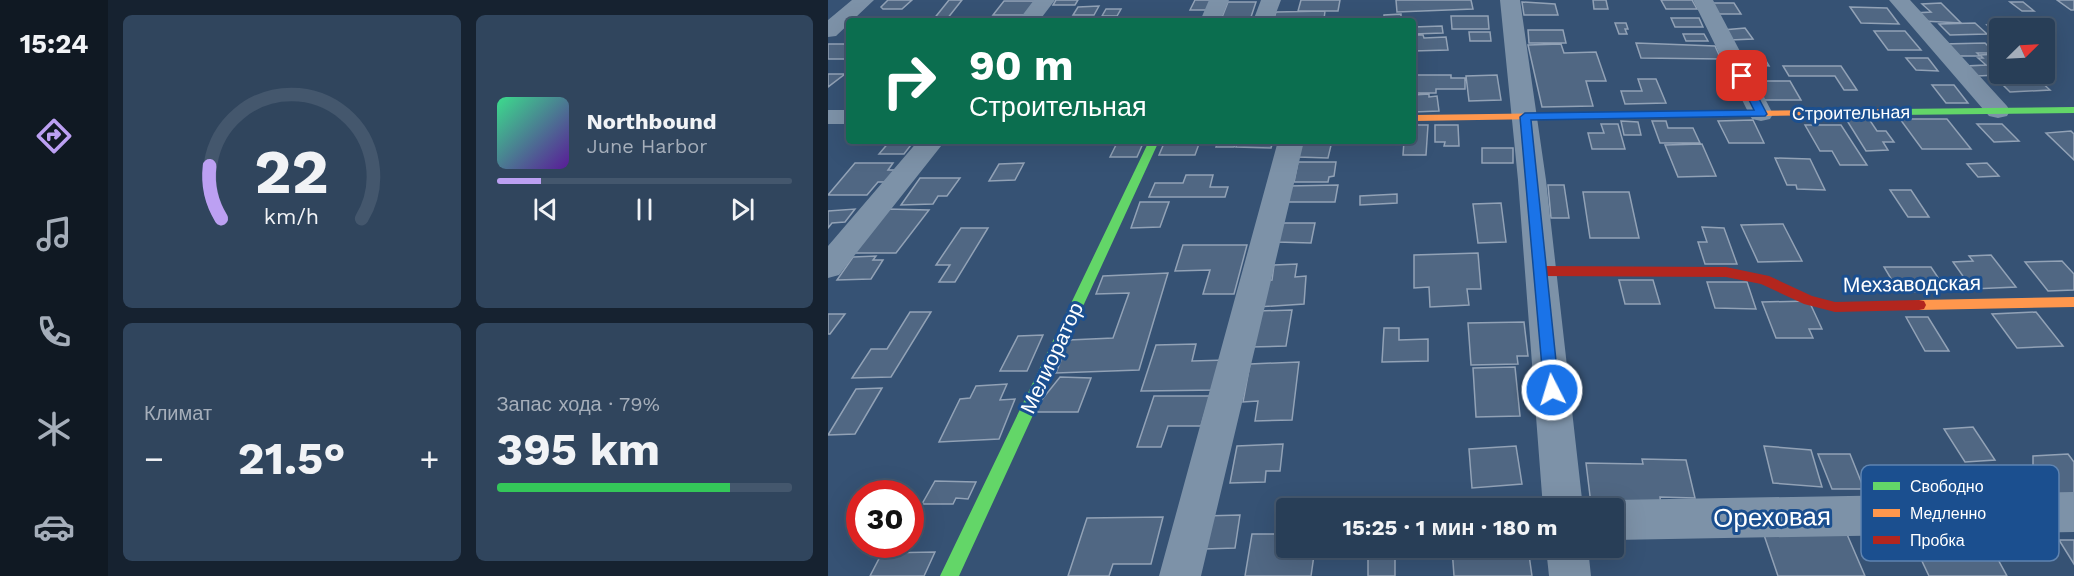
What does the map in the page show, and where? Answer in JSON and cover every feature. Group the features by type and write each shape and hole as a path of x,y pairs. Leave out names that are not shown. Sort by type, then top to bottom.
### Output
{"street":[{"path":"828,31 864,0"},
{"path":"1030,18 1045,0"},
{"path":"1211,18 1219,0"},
{"path":"1264,18 1271,0"},
{"path":"1510,0 1525,117 1562,498"},
{"path":"1703,0 1761,114"},
{"path":"1899,0 1998,111"},
{"name":"Строительная","path":"1416,118 2074,110"},
{"path":"828,117 846,117"},
{"path":"828,267 930,144"},
{"name":"Мелиоратор","path":"950,576 1153,144"},
{"path":"1180,576 1290,144"},
{"name":"Мехзаводская","path":"1540,272 1726,272 1764,280 1809,300 1835,307 2074,302"},
{"name":"Ореховая","path":"1624,520 1861,515"},
{"path":"1568,558 1570,576"}],"building":[{"path":"888,0 912,0 902,9 883,9 881,7"},
{"path":"949,0 962,0 948,18 935,18"},
{"path":"1056,0 1078,0 1075,5 1053,5"},
{"path":"1195,0 1213,0 1208,10 1190,10"},
{"path":"1301,0 1340,0 1338,11 1298,11"},
{"path":"1396,0 1471,0 1473,9 1397,12"},
{"path":"1593,0 1606,0 1608,9 1594,9"},
{"path":"1661,0 1692,0 1697,9 1666,9"},
{"path":"2057,0 2074,0 2074,10 2071,10"},
{"path":"1004,1 1037,1 1026,15 993,15"},
{"path":"1228,2 1256,2 1251,18 1222,18"},
{"path":"1522,2 1555,4 1558,15 1524,15"},
{"path":"2010,2 2023,2 2034,11 2022,11"},
{"path":"1712,3 1734,3 1741,14 1718,14"},
{"path":"1941,3 1961,23 1922,21 1914,13 1931,12 1922,4"},
{"path":"1099,6 1094,15 1073,15 1078,7"},
{"path":"1850,7 1887,8 1899,24 1861,23"},
{"path":"1106,9 1121,9 1117,16 1102,16"},
{"path":"1325,11 1324,18 1274,18 1276,12"},
{"path":"1401,14 1401,18 1384,18 1384,15"},
{"path":"1451,16 1488,16 1489,29 1452,29"},
{"path":"1170,17 1205,17 1204,18"},
{"path":"1671,18 1699,18 1703,27 1675,27"},
{"path":"1615,23 1626,23 1627,34 1619,34"},
{"path":"1975,23 1987,34 1950,35 1939,24"},
{"path":"1442,26 1443,33 1416,34 1416,27"},
{"path":"1745,28 1753,39 1730,40 1723,30"},
{"path":"1528,30 1563,30 1566,43 1529,43"},
{"path":"1874,31 1905,31 1921,50 1888,50"},
{"path":"1469,32 1490,32 1491,41 1470,41"},
{"path":"1683,34 1704,34 1708,41 1686,41"},
{"path":"1416,35 1423,35 1424,38 1446,37 1448,50 1416,51"},
{"path":"1636,43 1715,46 1721,59 1641,58"},
{"path":"1985,43 1989,47 1989,53 1977,53 1980,56 1957,56 1944,44"},
{"path":"828,44 846,44 845,59 828,59"},
{"path":"1561,44 1564,53 1596,52 1606,81 1586,81 1593,106 1542,107 1528,45"},
{"path":"1744,54 1762,54 1769,66 1744,64 1741,60 1746,60"},
{"path":"1980,55 1989,55 1989,75 1977,76 1966,66 1986,65 1978,58 1983,58"},
{"path":"1906,58 1928,58 1938,71 1916,70"},
{"path":"1783,66 1841,66 1857,90 1844,90 1835,76 1789,76"},
{"path":"828,74 845,74 828,87"},
{"path":"1416,75 1451,75 1451,78 1465,78 1465,89 1436,89 1436,93 1416,93"},
{"path":"1497,75 1501,100 1469,101 1466,76"},
{"path":"1638,79 1656,79 1666,103 1625,104 1621,91 1642,91"},
{"path":"1753,81 1790,81 1801,100 1763,100"},
{"path":"2002,84 2043,84 2050,90 2010,92"},
{"path":"1932,85 1954,85 1968,103 1946,103"},
{"path":"1416,95 1437,96 1439,111 1416,112"},
{"path":"1846,119 1869,119 1877,131 1886,131 1894,142 1883,142 1888,150 1866,151"},
{"path":"1900,119 1947,119 1971,149 1922,149"},
{"path":"1753,120 1764,143 1729,143 1718,121"},
{"path":"1621,121 1638,122 1641,135 1624,135"},
{"path":"1652,121 1666,121 1668,128 1693,128 1700,143 1660,143"},
{"path":"1601,124 1618,124 1625,149 1592,149 1588,133 1604,133"},
{"path":"1977,124 2002,124 2019,141 1994,142"},
{"path":"1416,125 1428,125 1426,155 1403,155 1404,144 1416,144"},
{"path":"1435,125 1458,125 1459,146 1444,146 1445,142 1435,142"},
{"path":"1805,125 1841,125 1867,165 1840,165 1832,151 1820,151"},
{"path":"2071,131 2074,134 2074,160 2046,133"},
{"path":"887,144 912,144 904,154 879,154"},
{"path":"1116,144 1143,144 1137,157 1110,157"},
{"path":"1164,144 1199,144 1195,155 1159,155"},
{"path":"1217,144 1236,144 1234,147 1216,147"},
{"path":"1237,144 1272,144 1271,148 1236,147"},
{"path":"1302,144 1331,144 1328,158 1298,157"},
{"path":"1702,144 1716,176 1678,177 1665,145"},
{"path":"1482,148 1513,148 1513,163 1482,163"},
{"path":"1775,158 1810,159 1825,190 1797,189 1796,185 1787,185"},
{"path":"1298,162 1336,162 1334,176 1329,177 1328,182 1294,182"},
{"path":"855,163 893,163 888,170 896,170 886,182 878,182 867,195 828,195"},
{"path":"1024,163 1015,180 989,181 999,164"},
{"path":"1987,163 1999,176 1978,177 1967,164"},
{"path":"1186,175 1213,175 1210,187 1228,187 1225,197 1149,197 1155,183 1183,183"},
{"path":"920,178 960,178 947,196 938,196 933,204 901,205"},
{"path":"1338,185 1335,202 1284,202 1288,186"},
{"path":"1548,185 1564,185 1569,218 1551,218"},
{"path":"1890,190 1911,190 1929,217 1908,217"},
{"path":"1583,192 1629,192 1639,238 1590,238"},
{"path":"1397,194 1397,203 1360,205 1360,196"},
{"path":"1140,202 1169,202 1160,227 1131,228"},
{"path":"1501,203 1506,242 1478,243 1473,204"},
{"path":"855,209 845,222 832,223 828,228 828,211"},
{"path":"886,209 929,210 896,253 850,253"},
{"path":"1282,223 1315,223 1311,243 1277,242"},
{"path":"1783,224 1802,261 1758,262 1741,225"},
{"path":"1702,227 1724,228 1737,264 1705,264 1698,242 1707,242"},
{"path":"961,228 988,228 955,282 939,282 950,265 936,265"},
{"path":"1183,245 1247,245 1234,294 1203,294 1210,270 1175,271"},
{"path":"1478,253 1481,289 1467,289 1469,305 1430,307 1429,287 1414,288 1414,255"},
{"path":"1991,255 2016,287 1972,289 1953,262 1973,261 1969,256"},
{"path":"876,256 873,260 883,260 871,279 837,280 853,257"},
{"path":"2062,261 2074,274 2074,290 2048,291 2025,262"},
{"path":"1297,264 1295,277 1306,276 1304,304 1257,307 1260,281 1272,280 1274,265"},
{"path":"1884,267 1931,267 1947,291 1899,292"},
{"path":"1168,273 1139,370 1056,373 1069,340 1113,338 1129,293 1096,294 1103,276"},
{"path":"1619,280 1653,280 1660,304 1625,304"},
{"path":"1707,282 1747,282 1756,309 1715,308"},
{"path":"1809,301 1822,329 1809,329 1813,338 1776,338 1762,302"},
{"path":"1292,310 1286,346 1250,347 1257,311"},
{"path":"910,312 931,312 891,377 852,378 871,349 887,349"},
{"path":"2036,312 2063,346 2017,348 1992,314"},
{"path":"828,314 845,314 830,334 828,334"},
{"path":"1906,317 1928,317 1949,351 1925,351"},
{"path":"1524,322 1528,356 1517,356 1518,364 1471,365 1468,323"},
{"path":"1384,328 1399,328 1399,340 1428,339 1428,361 1382,362"},
{"path":"1043,335 1027,371 1000,371 1018,336"},
{"path":"1196,344 1192,361 1227,360 1220,390 1141,391 1156,345"},
{"path":"1299,362 1292,420 1255,421 1258,401 1243,402 1250,364"},
{"path":"1515,367 1520,416 1476,417 1473,368"},
{"path":"1060,377 1091,378 1078,412 1032,412"},
{"path":"1007,384 1000,400 1015,399 999,439 939,442 960,399 970,398 976,386"},
{"path":"882,388 855,434 828,435 856,389"},
{"path":"1154,396 1210,396 1201,426 1168,426 1161,447 1137,447"},
{"path":"1973,427 1995,460 1965,462 1944,429"},
{"path":"1283,444 1280,471 1266,471 1265,482 1230,483 1237,446"},
{"path":"1516,446 1522,484 1472,488 1469,449"},
{"path":"1764,446 1811,450 1822,487 1773,483"},
{"path":"1818,454 1850,454 1861,482 1861,489 1832,489"},
{"path":"2068,454 2074,462 2074,498 2059,499 2059,465 2033,465 2033,456"},
{"path":"1642,459 1686,460 1695,498 1660,497 1661,506 1624,505 1624,498 1590,498 1586,463 1643,464"},
{"path":"935,481 976,482 968,499 956,498 953,504 924,504"},
{"path":"1240,515 1235,548 1204,549 1203,516"},
{"path":"1163,517 1151,564 1113,564 1109,576 1068,576 1087,518"},
{"path":"1846,532 1865,576 1778,576 1764,535"},
{"path":"1252,534 1276,534 1276,558 1314,558 1311,576 1245,576"},
{"path":"2059,540 2074,540 2074,564"},
{"path":"924,552 935,552 924,576 870,576 879,558 924,558"},
{"path":"1368,558 1395,558 1395,576 1368,576"},
{"path":"1453,558 1529,558 1532,576 1454,576"},
{"path":"1922,561 1999,561 2007,576 1929,576"}],"traffic: fast":[{"path":"1895,112 2074,110"},
{"path":"949,576 1153,144"}],"traffic: slow":[{"path":"1416,118 1895,112"},
{"path":"1919,305 2074,302"}],"traffic: jam":[{"path":"1540,271 1726,272 1764,280 1809,300 1835,307 1919,305"}],"route":[{"path":"1552,390 1525,117 1761,114 1742,76"}]}
